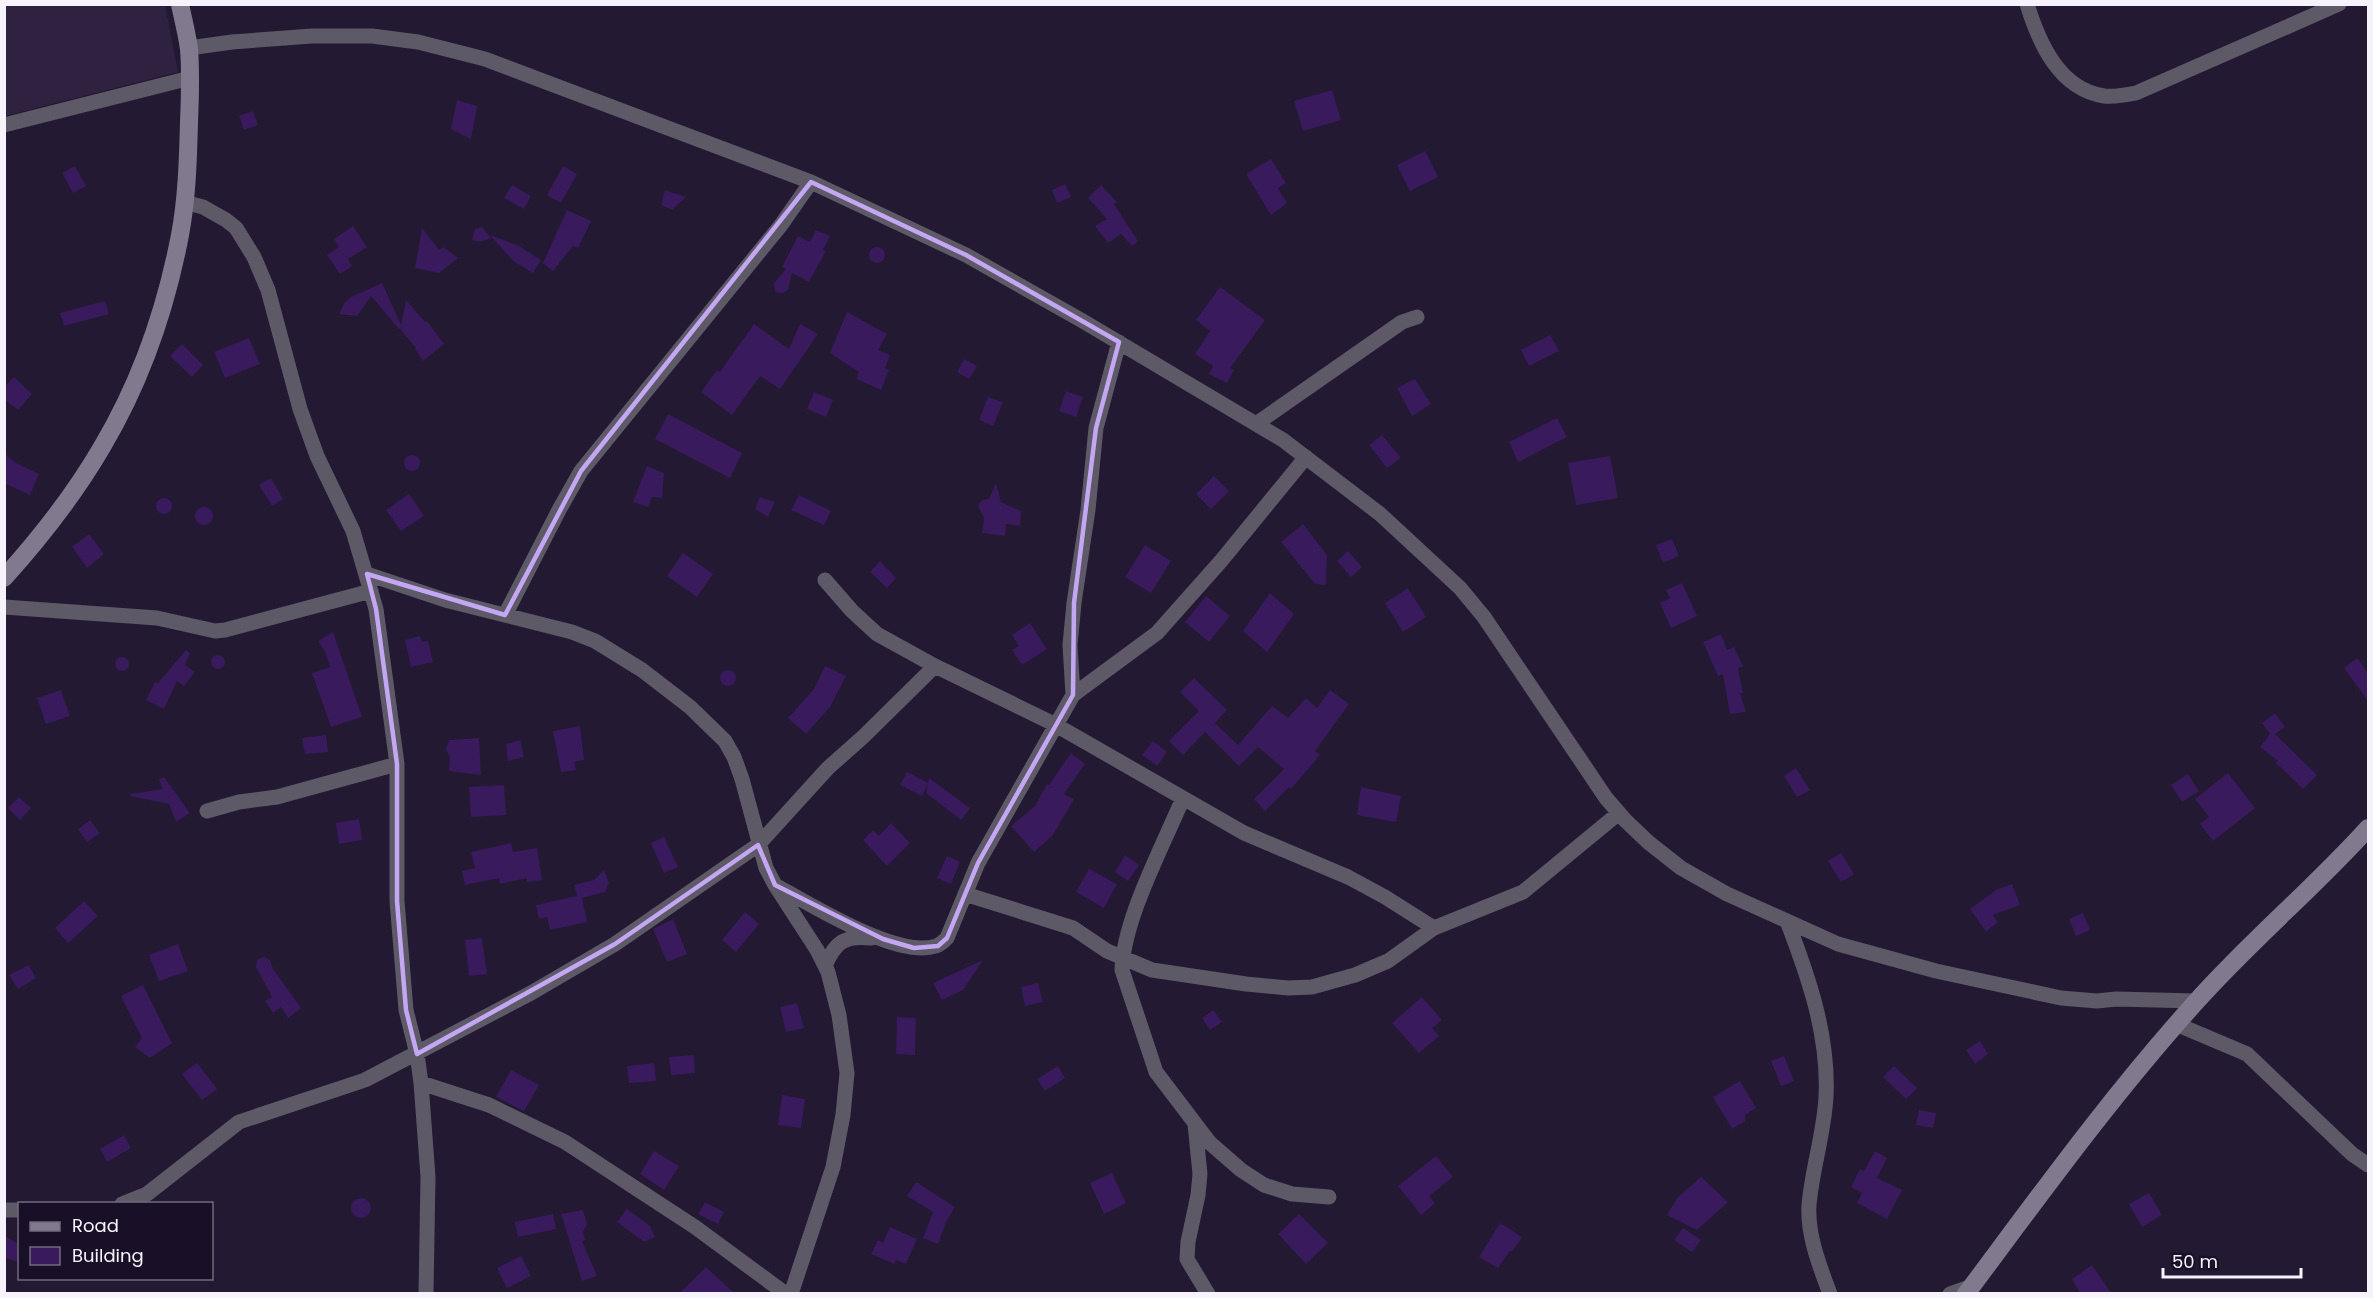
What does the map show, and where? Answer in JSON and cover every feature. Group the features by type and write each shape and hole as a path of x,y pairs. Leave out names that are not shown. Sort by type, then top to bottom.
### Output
{"street":[{"path":"4,578 43,534 74,492 103,446 148,350 166,293 180,233 188,160 189,48 180,4"},
{"path":"2027,4 2043,46 2059,70 2088,90 2103,96 2136,93 2339,4"},
{"path":"189,48 312,36 372,36 418,42 485,59 811,182 966,255 1119,342 1256,424 1306,457 1380,513 1460,588 1484,617 1606,798 1648,842 1682,867 1727,894 1838,944 1882,957 2061,998 2196,1001"},
{"path":"4,125 190,78"},
{"path":"505,615 581,471 781,225 811,182"},
{"path":"184,202 203,207 226,220 236,228 254,257 268,290 300,409 317,456 353,531 371,591 383,652 397,764 397,901 406,1010 417,1054 421,1083 428,1177 426,1293"},
{"path":"1256,424 1402,322 1417,317"},
{"path":"1073,695 1070,645 1088,510 1096,428 1119,342"},
{"path":"775,885 858,929 883,939 914,948 938,946 947,938 978,863 1054,724 1073,695 1156,633 1221,561 1306,457"},
{"path":"367,574 445,600 572,632 595,641 642,670 690,707 724,741 734,757 754,820 758,845 775,885 825,966 839,1015 847,1073 833,1167 791,1293"},
{"path":"825,580 852,611 877,634 935,666 1054,724 1244,833 1348,877 1434,928"},
{"path":"4,607 157,618 215,631 371,591"},
{"path":"125,1202 147,1194 239,1122 364,1080 531,993 615,944 758,845 828,768 935,666"},
{"path":"207,811 239,802 277,797 397,764"},
{"path":"1183,798 1131,923 1122,959 1122,970 1156,1072 1210,1143 1228,1160 1264,1185 1292,1194 1329,1197"},
{"path":"965,894 1072,928 1122,959 1152,970 1288,988 1312,987 1355,975 1388,961 1434,928 1523,892 1536,884 1619,813"},
{"path":"1950,1293 1969,1290 2114,1097 2196,1001 2368,828"},
{"path":"1787,921 1816,1002 1824,1049 1826,1097 1809,1207 1819,1263 1830,1293"},
{"path":"825,966 836,946 846,939 858,936 883,939"},
{"path":"2176,1024 2247,1054 2352,1154 2368,1165"},
{"path":"421,1083 489,1106 565,1142 695,1227 786,1293"},
{"path":"1195,1123 1200,1174 1187,1259 1208,1293"}],"highlighted area":[{"path":"811,182 966,255 1119,342 1096,428 1074,603 1073,695 978,863 947,938 938,946 914,948 883,939 775,885 758,845 615,944 417,1054 406,1010 397,901 397,764 376,609 367,574 505,615 581,471"}],"shaded area":[{"path":"5,4 165,5 178,72 5,116"}],"building":[{"path":"1332,90 1341,120 1303,131 1294,101"},
{"path":"457,100 477,106 471,139 451,129"},
{"path":"253,111 258,125 244,130 239,116"},
{"path":"1425,151 1438,177 1410,191 1397,165"},
{"path":"1271,159 1286,183 1278,188 1287,203 1271,215 1246,174"},
{"path":"75,166 86,186 73,193 62,173"},
{"path":"563,166 577,174 561,203 547,195"},
{"path":"1065,184 1071,197 1057,203 1052,190"},
{"path":"512,185 531,196 524,209 504,198"},
{"path":"1101,185 1117,202 1114,204 1138,241 1132,246 1121,234 1108,243 1095,226 1107,219 1088,198"},
{"path":"665,190 686,197 672,210 661,205"},
{"path":"567,210 591,221 578,248 573,246 553,271 543,263"},
{"path":"353,226 367,247 348,259 352,266 340,274 327,255 339,247 334,239"},
{"path":"482,227 491,238 480,242 472,240 475,229"},
{"path":"422,228 439,250 443,247 458,258 439,273 415,268"},
{"path":"816,230 830,236 823,250 826,251 809,282 792,273 788,290 782,293 775,292 774,283 786,269 782,267 798,236 810,242"},
{"path":"490,235 519,246 541,260 533,273 513,261"},
{"path":"874,247 880,247 885,255 883,261 874,263 869,258 869,252"},
{"path":"382,283 401,325 406,300 425,322 427,321 444,344 423,361 401,327 399,329 371,296 357,316 339,314 345,302 351,297"},
{"path":"1220,287 1265,320 1230,368 1234,370 1227,383 1209,374 1213,366 1195,354 1210,331 1196,320"},
{"path":"105,301 109,314 64,326 60,313"},
{"path":"847,312 887,334 878,350 890,355 885,368 889,370 881,390 856,379 859,372 830,353"},
{"path":"754,324 789,349 800,324 818,334 780,389 760,376 732,415 701,392 717,370 720,372"},
{"path":"1550,335 1559,351 1529,366 1521,350"},
{"path":"249,338 260,364 225,378 214,352"},
{"path":"182,344 203,365 192,377 170,356"},
{"path":"964,359 977,366 969,379 957,372"},
{"path":"14,377 32,394 18,410 4,399 4,387"},
{"path":"1415,379 1431,404 1412,416 1397,388"},
{"path":"1066,391 1083,397 1076,417 1059,411"},
{"path":"814,392 833,400 826,417 807,409"},
{"path":"988,397 1003,402 993,426 979,420"},
{"path":"668,414 742,453 730,478 655,439"},
{"path":"1557,418 1567,437 1518,462 1509,442"},
{"path":"1382,435 1401,458 1387,468 1369,445"},
{"path":"4,453 16,463 39,474 30,495 4,483"},
{"path":"409,455 415,455 420,463 418,469 409,471 404,466 404,460"},
{"path":"1610,456 1618,498 1576,505 1568,463"},
{"path":"647,466 664,473 662,498 652,497 648,507 633,502"},
{"path":"1214,476 1229,491 1211,509 1196,494"},
{"path":"271,478 283,499 272,506 259,485"},
{"path":"996,483 1001,502 1021,511 1020,526 1006,524 1005,536 982,533 984,518 978,506 982,500 989,499"},
{"path":"409,494 424,516 401,531 386,510"},
{"path":"799,495 831,511 824,525 791,510"},
{"path":"760,497 775,502 768,517 755,509"},
{"path":"164,498 172,506 164,514 156,506"},
{"path":"204,507 210,510 213,516 210,522 204,525 198,522 195,516 198,510"},
{"path":"1303,524 1327,555 1326,585 1315,584 1281,542"},
{"path":"89,534 104,554 87,568 72,547"},
{"path":"1672,539 1679,556 1663,563 1656,545"},
{"path":"1145,545 1171,561 1151,593 1125,577"},
{"path":"1348,551 1362,567 1351,577 1337,561"},
{"path":"683,553 713,574 697,597 667,576"},
{"path":"880,561 896,578 887,588 870,572"},
{"path":"1682,583 1697,616 1671,628 1660,603 1670,598 1666,590"},
{"path":"1408,588 1426,617 1403,632 1385,603"},
{"path":"1270,593 1294,614 1267,652 1243,631"},
{"path":"1206,596 1230,616 1209,642 1185,622"},
{"path":"1030,623 1047,649 1022,665 1012,650 1019,646 1012,635"},
{"path":"333,632 362,717 331,727 312,673 330,667 318,641"},
{"path":"1721,634 1727,650 1734,647 1743,666 1738,668 1743,693 1740,693 1746,712 1730,714 1723,674 1718,676 1703,642"},
{"path":"420,636 422,642 428,641 433,662 411,667 405,640"},
{"path":"186,650 190,653 185,665 195,672 184,686 177,681 164,709 146,700 155,682 158,683"},
{"path":"215,655 221,655 225,662 221,669 215,669 211,665 211,659"},
{"path":"119,657 125,657 129,664 125,671 119,671 115,667 115,661"},
{"path":"2357,658 2368,673 2368,701 2344,668"},
{"path":"825,666 846,676 830,707 806,734 788,718 814,689"},
{"path":"725,670 731,670 736,678 734,684 725,686 720,681 720,675"},
{"path":"1194,678 1227,710 1215,723 1238,745 1272,706 1288,718 1306,698 1317,708 1330,690 1349,704 1315,751 1320,755 1291,789 1289,787 1265,811 1254,799 1284,769 1258,747 1239,766 1205,732 1183,755 1169,741 1199,711 1180,692"},
{"path":"61,690 70,716 46,724 37,698"},
{"path":"2275,713 2285,727 2275,734 2317,775 2303,789 2276,763 2278,761 2260,747 2270,734 2262,723"},
{"path":"580,726 584,760 574,762 576,770 561,772 553,731"},
{"path":"326,735 328,752 305,754 302,738"},
{"path":"479,738 481,775 449,771 450,758 446,749 449,740"},
{"path":"520,740 524,757 508,761 506,744"},
{"path":"1153,741 1167,752 1157,766 1142,755"},
{"path":"1071,753 1085,764 1064,794 1074,799 1053,835 1034,852 1011,826 1035,806 1047,784 1049,785"},
{"path":"1796,768 1810,790 1797,797 1784,776"},
{"path":"907,772 928,783 922,796 900,785"},
{"path":"2228,773 2255,808 2213,841 2200,824 2209,817 2195,799"},
{"path":"2188,774 2199,791 2182,802 2171,785"},
{"path":"164,777 190,813 176,822 169,804 130,796 130,794 163,789 159,779"},
{"path":"929,778 970,808 961,820 926,793"},
{"path":"504,785 506,815 471,817 469,787"},
{"path":"1361,787 1401,796 1396,822 1357,815"},
{"path":"19,797 31,808 20,820 8,808"},
{"path":"359,819 362,840 339,844 336,823"},
{"path":"90,820 100,833 87,842 78,829"},
{"path":"891,823 910,843 887,866 863,840 873,830 879,836"},
{"path":"664,837 678,867 664,873 651,843"},
{"path":"511,843 513,852 537,848 542,880 527,882 527,878 500,884 499,878 465,885 462,871 475,868 471,852"},
{"path":"1841,853 1854,874 1841,882 1828,861"},
{"path":"1125,855 1139,865 1128,881 1115,872"},
{"path":"947,856 960,862 951,884 937,878"},
{"path":"1089,869 1117,884 1104,908 1076,892"},
{"path":"604,870 609,883 605,892 582,898 587,922 550,930 547,917 539,919 536,905 577,896 574,885 594,880"},
{"path":"2012,884 2020,905 1993,915 1998,922 1986,932 1970,909 1996,890"},
{"path":"84,901 98,916 68,943 55,928"},
{"path":"745,912 759,924 736,952 722,940"},
{"path":"2083,913 2090,930 2076,936 2069,919"},
{"path":"673,919 687,954 667,962 653,929"},
{"path":"482,938 487,974 469,976 465,940"},
{"path":"178,944 188,971 159,981 149,955"},
{"path":"264,957 270,960 273,969 301,1008 288,1018 281,1007 273,1013 265,1001 272,997 256,967 257,960"},
{"path":"983,960 963,990 942,1000 933,983"},
{"path":"29,965 36,978 18,989 9,975"},
{"path":"1038,983 1043,1002 1025,1006 1021,987"},
{"path":"143,985 172,1043 150,1058 135,1047 142,1038 121,996"},
{"path":"1422,997 1442,1020 1432,1028 1439,1036 1419,1053 1392,1023"},
{"path":"797,1003 804,1028 786,1032 780,1007"},
{"path":"1213,1010 1222,1022 1210,1030 1202,1018"},
{"path":"897,1017 916,1018 915,1055 896,1054"},
{"path":"1980,1041 1988,1054 1975,1064 1966,1050"},
{"path":"694,1055 695,1073 671,1075 669,1057"},
{"path":"1784,1056 1794,1081 1781,1086 1771,1061"},
{"path":"197,1063 217,1089 202,1100 182,1074"},
{"path":"654,1063 656,1081 629,1083 627,1066"},
{"path":"1058,1066 1065,1078 1045,1091 1037,1079"},
{"path":"1894,1066 1917,1088 1906,1099 1883,1077"},
{"path":"511,1070 539,1085 524,1111 496,1097"},
{"path":"1740,1081 1756,1108 1745,1115 1745,1121 1732,1129 1713,1097"},
{"path":"782,1095 805,1099 801,1128 778,1125"},
{"path":"1919,1110 1936,1113 1933,1128 1916,1125"},
{"path":"124,1135 131,1148 107,1162 100,1149"},
{"path":"654,1151 679,1166 664,1190 640,1174"},
{"path":"1875,1151 1887,1158 1877,1178 1902,1190 1887,1219 1857,1203 1862,1193 1851,1187 1860,1169 1864,1171"},
{"path":"1436,1156 1453,1177 1429,1196 1435,1203 1421,1215 1398,1186"},
{"path":"1112,1173 1126,1203 1104,1214 1090,1183"},
{"path":"1701,1177 1728,1202 1697,1230 1667,1215 1678,1197"},
{"path":"916,1182 955,1207 946,1222 938,1244 923,1238 933,1212 907,1196"},
{"path":"2149,1193 2162,1215 2142,1227 2129,1204"},
{"path":"361,1198 368,1201 371,1208 368,1215 361,1218 354,1215 351,1208 354,1201"},
{"path":"705,1202 724,1212 718,1224 698,1214"},
{"path":"627,1209 650,1226 655,1237 644,1242 617,1222"},
{"path":"583,1210 587,1224 583,1232 585,1240 582,1241 597,1276 582,1281 561,1214"},
{"path":"553,1214 556,1229 518,1237 515,1222"},
{"path":"1299,1214 1328,1243 1306,1264 1278,1234"},
{"path":"1500,1223 1522,1237 1498,1268 1479,1257"},
{"path":"890,1227 917,1239 906,1264 896,1260 894,1264 871,1254 878,1240 883,1243"},
{"path":"1683,1228 1701,1240 1692,1252 1674,1240"},
{"path":"4,1235 18,1244 18,1262 4,1258"},
{"path":"521,1256 531,1276 507,1288 497,1268"},
{"path":"2092,1265 2111,1293 2080,1293 2072,1279"},
{"path":"706,1267 734,1293 680,1293"}]}
